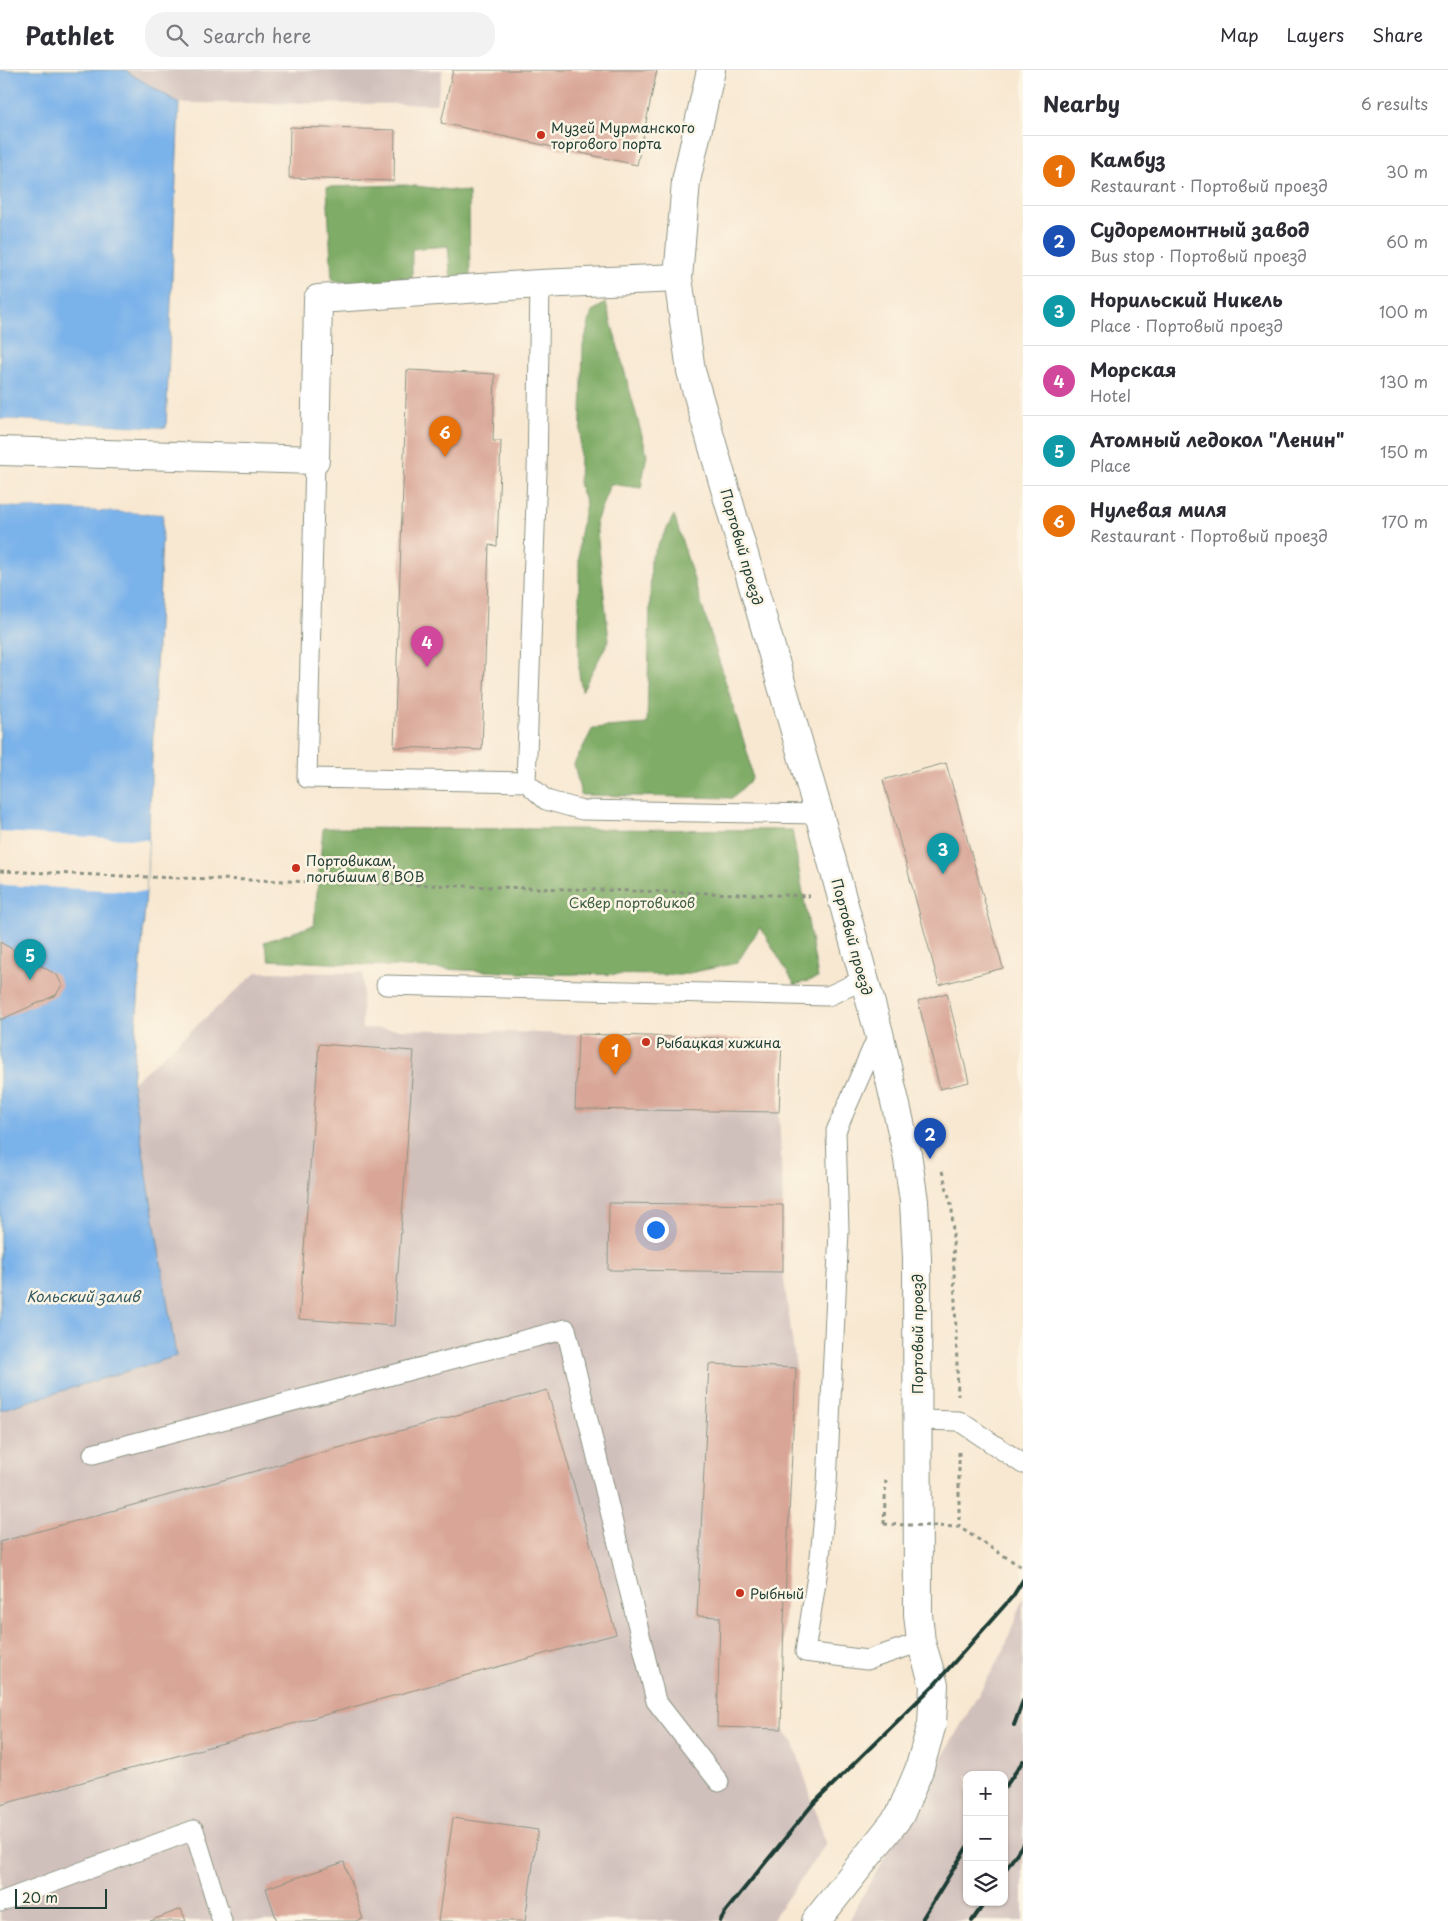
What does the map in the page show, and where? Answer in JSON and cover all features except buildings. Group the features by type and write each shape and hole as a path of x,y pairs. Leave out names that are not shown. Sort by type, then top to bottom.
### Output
{"street":[{"name":"Портовый проезд","path":"711,70 686,181 678,278 691,371 819,814 879,1033 907,1154 914,1201 917,1258 918,1614 921,1642 934,1684 932,1724 919,1770 900,1815 816,1921"},
{"path":"0,451 314,460 318,299 540,284 678,278"}],"lane":[{"path":"526,782 536,482 540,284"},
{"path":"314,460 307,778 526,782 546,800 582,810 819,814"},
{"path":"386,985 828,996 863,980"},
{"path":"879,1033 836,1131 839,1232 827,1484 820,1557 805,1652 866,1660 921,1642"},
{"path":"93,1454 566,1329 656,1701 719,1782"},
{"path":"917,1420 959,1421 1023,1464"},
{"path":"0,1902 194,1830 222,1921"}],"path":[{"path":"0,871 147,877 841,896"},
{"path":"939,1163 952,1208 959,1421 959,1526"},
{"path":"885,1484 884,1524 959,1526 1023,1568"}],"shaded area":[{"path":"127,70 443,70 436,104 179,103"},
{"path":"257,972 363,973 362,1028 578,1034 576,1109 779,1112 783,1205 783,1272 796,1368 784,1620 781,1729 793,1740 826,1844 771,1921 0,1921 0,1410 176,1356 132,1083"},
{"path":"1023,1597 1023,1921 848,1921 1004,1650"}],"green space":[{"path":"406,185 469,192 470,283 451,281 448,246 412,249 412,285 394,286 332,281 327,187"},
{"path":"606,303 647,454 641,488 610,484 596,522 609,640 582,691 579,674 579,538 586,504 579,484 583,346 592,311"},
{"path":"674,515 749,758 752,779 732,798 581,795 574,764 593,728 647,724 651,558"},
{"name":"Сквер портовиков","path":"323,828 792,830 818,978 795,985 760,927 737,963 680,975 541,974 269,960 264,942 314,925"}],"water":[{"path":"0,70 127,70 179,103 166,428 0,419"},
{"name":"Кольский залив","path":"0,506 163,514 146,892 132,1083 176,1356 0,1410"}],"pier":[{"path":"0,419 166,428 166,430 0,422"},
{"path":"0,503 163,511 163,514 0,506"},
{"path":"0,832 148,840 146,892 0,885"}],"railway":[{"path":"720,1921 726,1911 813,1804 934,1685 1013,1596 1023,1580"},
{"path":"1014,1725 1023,1701"},
{"path":"1008,1783 1023,1761"},
{"path":"1008,1866 1023,1844"},
{"path":"921,1921 963,1853"},
{"path":"972,1921 982,1906"}],"place":[{"name":"Музей Мурманского торгового порта","path":"541,135"},
{"name":"Нулевая миля","path":"445,457"},
{"name":"Морская","path":"427,667"},
{"name":"Портовикам, погибшим в ВОВ","path":"296,868"},
{"name":"Норильский Никель","path":"943,874"},
{"name":"Атомный ледокол \"Ленин\"","path":"30,980"},
{"name":"Рыбацкая хижина","path":"646,1042"},
{"name":"Камбуз","path":"615,1075"},
{"name":"Судоремонтный завод","path":"930,1159"},
{"name":"Рыбный","path":"740,1593"}]}
